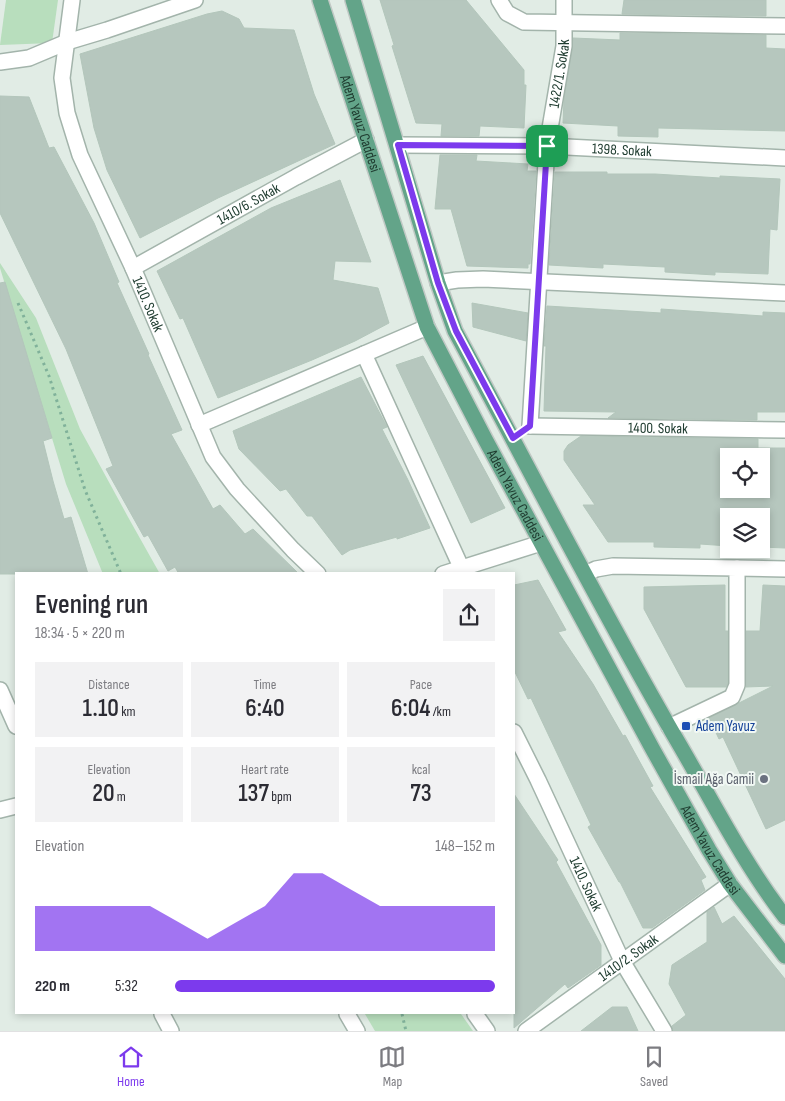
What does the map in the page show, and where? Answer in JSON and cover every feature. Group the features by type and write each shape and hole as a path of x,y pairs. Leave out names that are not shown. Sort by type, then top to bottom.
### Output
{"main road":[{"name":"Adem Yavuz Caddesi","path":"320,0 427,327 485,439 656,756 709,850 730,884 785,956"},
{"name":"Adem Yavuz Caddesi","path":"353,0 438,283 456,331 585,574 742,856 785,917"}],"street":[{"name":"1410. Sokak","path":"72,0 62,78 67,113 80,156 133,268 213,457 237,490 316,572"},
{"path":"0,62 29,58 66,42 195,0"},
{"path":"499,0 507,13 524,22 785,26"},
{"name":"1422/1. Sokak","path":"530,426 547,146 564,46 564,0"},
{"name":"1410/6. Sokak","path":"133,268 366,140"},
{"name":"1398. Sokak","path":"398,145 547,146 785,158"},
{"path":"438,283 483,279 538,280 785,293"},
{"path":"199,425 427,327"},
{"path":"364,354 462,567"},
{"path":"513,438 530,426"},
{"name":"1400. Sokak","path":"530,426 785,430"},
{"path":"448,572 542,543"},
{"path":"585,574 596,569 613,566 785,569"},
{"path":"670,727 732,697 737,685 737,568"},
{"path":"0,690 15,724"},
{"name":"1410. Sokak","path":"515,734 622,961 664,1031"},
{"path":"0,810 15,806"},
{"name":"1410/2. Sokak","path":"526,1031 730,884"},
{"path":"162,1014 171,1031"},
{"path":"347,1014 357,1031"},
{"path":"475,1014 487,1031"}],"path":[{"path":"18,303 49,376 85,490 120,572"},
{"path":"402,1014 406,1031"}],"green space":[{"path":"6,0 58,0 52,43 0,45"},
{"path":"0,263 36,318 80,429 159,572 102,572 66,484"},
{"path":"365,1014 461,1014 473,1031 375,1031"}],"building":[{"path":"380,0 466,0 524,70 524,85 526,85 524,128 480,126 479,136 441,136 442,124 416,123"},
{"path":"624,0 766,0 766,16 622,14"},
{"path":"222,11 239,19 244,28 294,30 314,94 335,144 218,198 140,238 107,170 94,128 80,54"},
{"path":"620,33 766,35 766,48 785,49 785,131 658,128 658,137 618,136 618,126 563,123 564,99 573,38 620,40"},
{"path":"0,96 29,97 49,148 54,147 94,223 119,282 117,283 182,430 171,434 213,509 220,505 245,534 253,529 297,572 178,572 175,567 168,571 148,535 144,537 106,469 113,466 66,349 0,213"},
{"path":"440,155 477,155 476,161 528,164 527,171 536,171 530,264 528,264 528,268 467,266 451,209 435,209"},
{"path":"555,172 607,172 607,174 780,179 777,230 770,229 768,274 715,272 715,275 665,272 665,267 603,264 603,268 549,265"},
{"path":"340,180 371,262 335,261 333,280 378,288 389,323 312,360 218,398 183,318 180,319 157,271 271,208"},
{"path":"5,282 52,438 43,441 64,519 71,517 87,572 15,572 15,574 0,574 0,283"},
{"path":"472,303 528,313 526,341 473,327"},
{"path":"547,306 661,313 661,309 763,316 763,312 785,313 785,412 757,412 757,420 608,418 616,412 544,411 546,346 544,346"},
{"path":"423,356 505,508 471,523 396,365"},
{"path":"361,377 387,427 382,429 430,528 397,539 397,537 350,550 342,555 312,516 307,516 286,489 280,491 239,449 233,431"},
{"path":"581,436 758,439 758,448 720,448 720,498 770,498 770,448 785,448 785,548 770,547 770,508 720,508 720,545 700,544 700,548 654,547 654,542 608,542 583,505 595,505 564,460 564,451 568,445"},
{"path":"538,580 566,630 558,632 593,684 623,736 625,735 653,786 650,787 706,877 701,880 705,890 652,928 643,928 620,882 588,827 591,825 531,698 528,699 515,672 515,585"},
{"path":"725,585 725,631 728,631 728,683 726,687 686,687 644,609 644,587"},
{"path":"763,585 785,586 785,820 766,829 723,737 719,739 709,718 773,686 746,687 746,631 760,631"},
{"path":"515,796 558,860 556,862 601,945 601,965 568,988 565,984 514,1028"},
{"path":"714,907 722,924 734,916 785,979 785,1031 673,1031 672,1026 686,1015 669,984 672,965 707,942 707,912"},
{"path":"612,1007 627,1007 638,1031 581,1031"}],"place":[{"name":"Adem Yavuz","path":"686,726"},
{"name":"İsmail Ağa Camii","path":"764,779"}],"route":[{"path":"398,145 547,146 530,426 513,438 456,331 422,232 398,145"}]}
